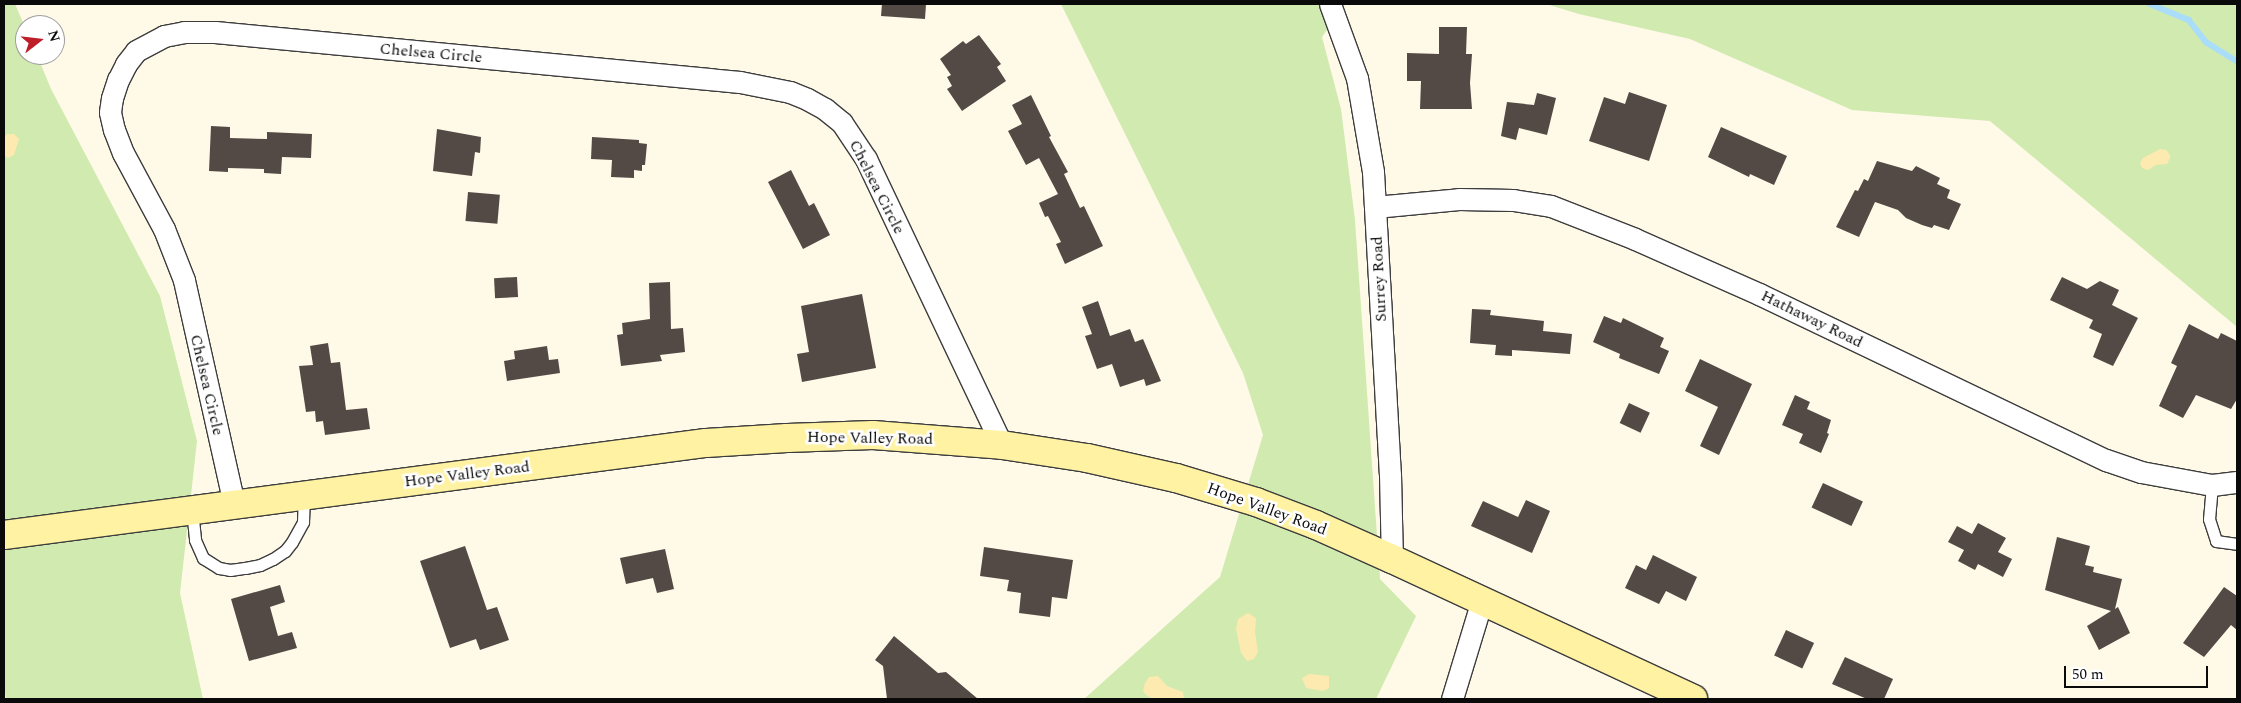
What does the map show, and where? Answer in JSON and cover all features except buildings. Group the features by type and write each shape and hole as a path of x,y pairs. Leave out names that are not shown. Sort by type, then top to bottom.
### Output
{"main road":[{"name":"Hope Valley Road","path":"4,535 666,448 778,438 873,435 1002,445 1087,458 1222,490 1316,525 1693,699"}],"street":[{"name":"Surrey Road","path":"1330,4 1351,58 1359,86 1373,172 1390,474 1392,559"},
{"name":"Chelsea Circle","path":"234,504 184,280 164,229 123,153 114,130 110,112 118,80 126,64 136,51 164,36 184,32 234,34 740,82 790,92 807,99 824,109 842,124 866,160 1002,445"},
{"name":"Hathaway Road","path":"1375,207 1460,199 1513,200 1565,210 1806,315 2106,460 2140,472 2212,485 2237,482"},
{"path":"1452,699 1482,600"}],"lane":[{"path":"2212,485 2209,519 2216,541 2237,544"},
{"path":"192,510 195,540 203,558 219,568 230,570 245,568 260,565 273,559 292,542 303,522 304,495"}],"green space":[{"path":"4,4 15,4 20,15 15,15 15,65 41,65 51,89 160,296 197,441 180,593 203,699 6,699 4,686"},
{"path":"1061,4 1345,4 1322,37 1341,109 1355,220 1380,579 1416,616 1376,699 1084,699 1220,577 1263,435 1243,373"},
{"path":"1546,4 2237,4 2237,327 1990,121 1852,110 1690,39 1579,14"}],"sand":[{"path":"7,134 14,134 19,139 14,155 8,158 4,155 4,138"},
{"path":"2160,149 2166,150 2170,155 2167,164 2156,165 2148,170 2142,168 2140,163 2143,158"},
{"path":"1248,613 1256,618 1255,632 1258,652 1254,659 1247,661 1241,653 1236,629 1238,619"},
{"path":"1309,674 1329,676 1329,688 1323,691 1306,688 1302,678"},
{"path":"1158,676 1167,686 1183,692 1184,699 1153,699 1146,695 1143,691 1145,683 1149,677"}],"waterway":[{"path":"2150,4 2189,20 2206,42 2237,61"}]}
